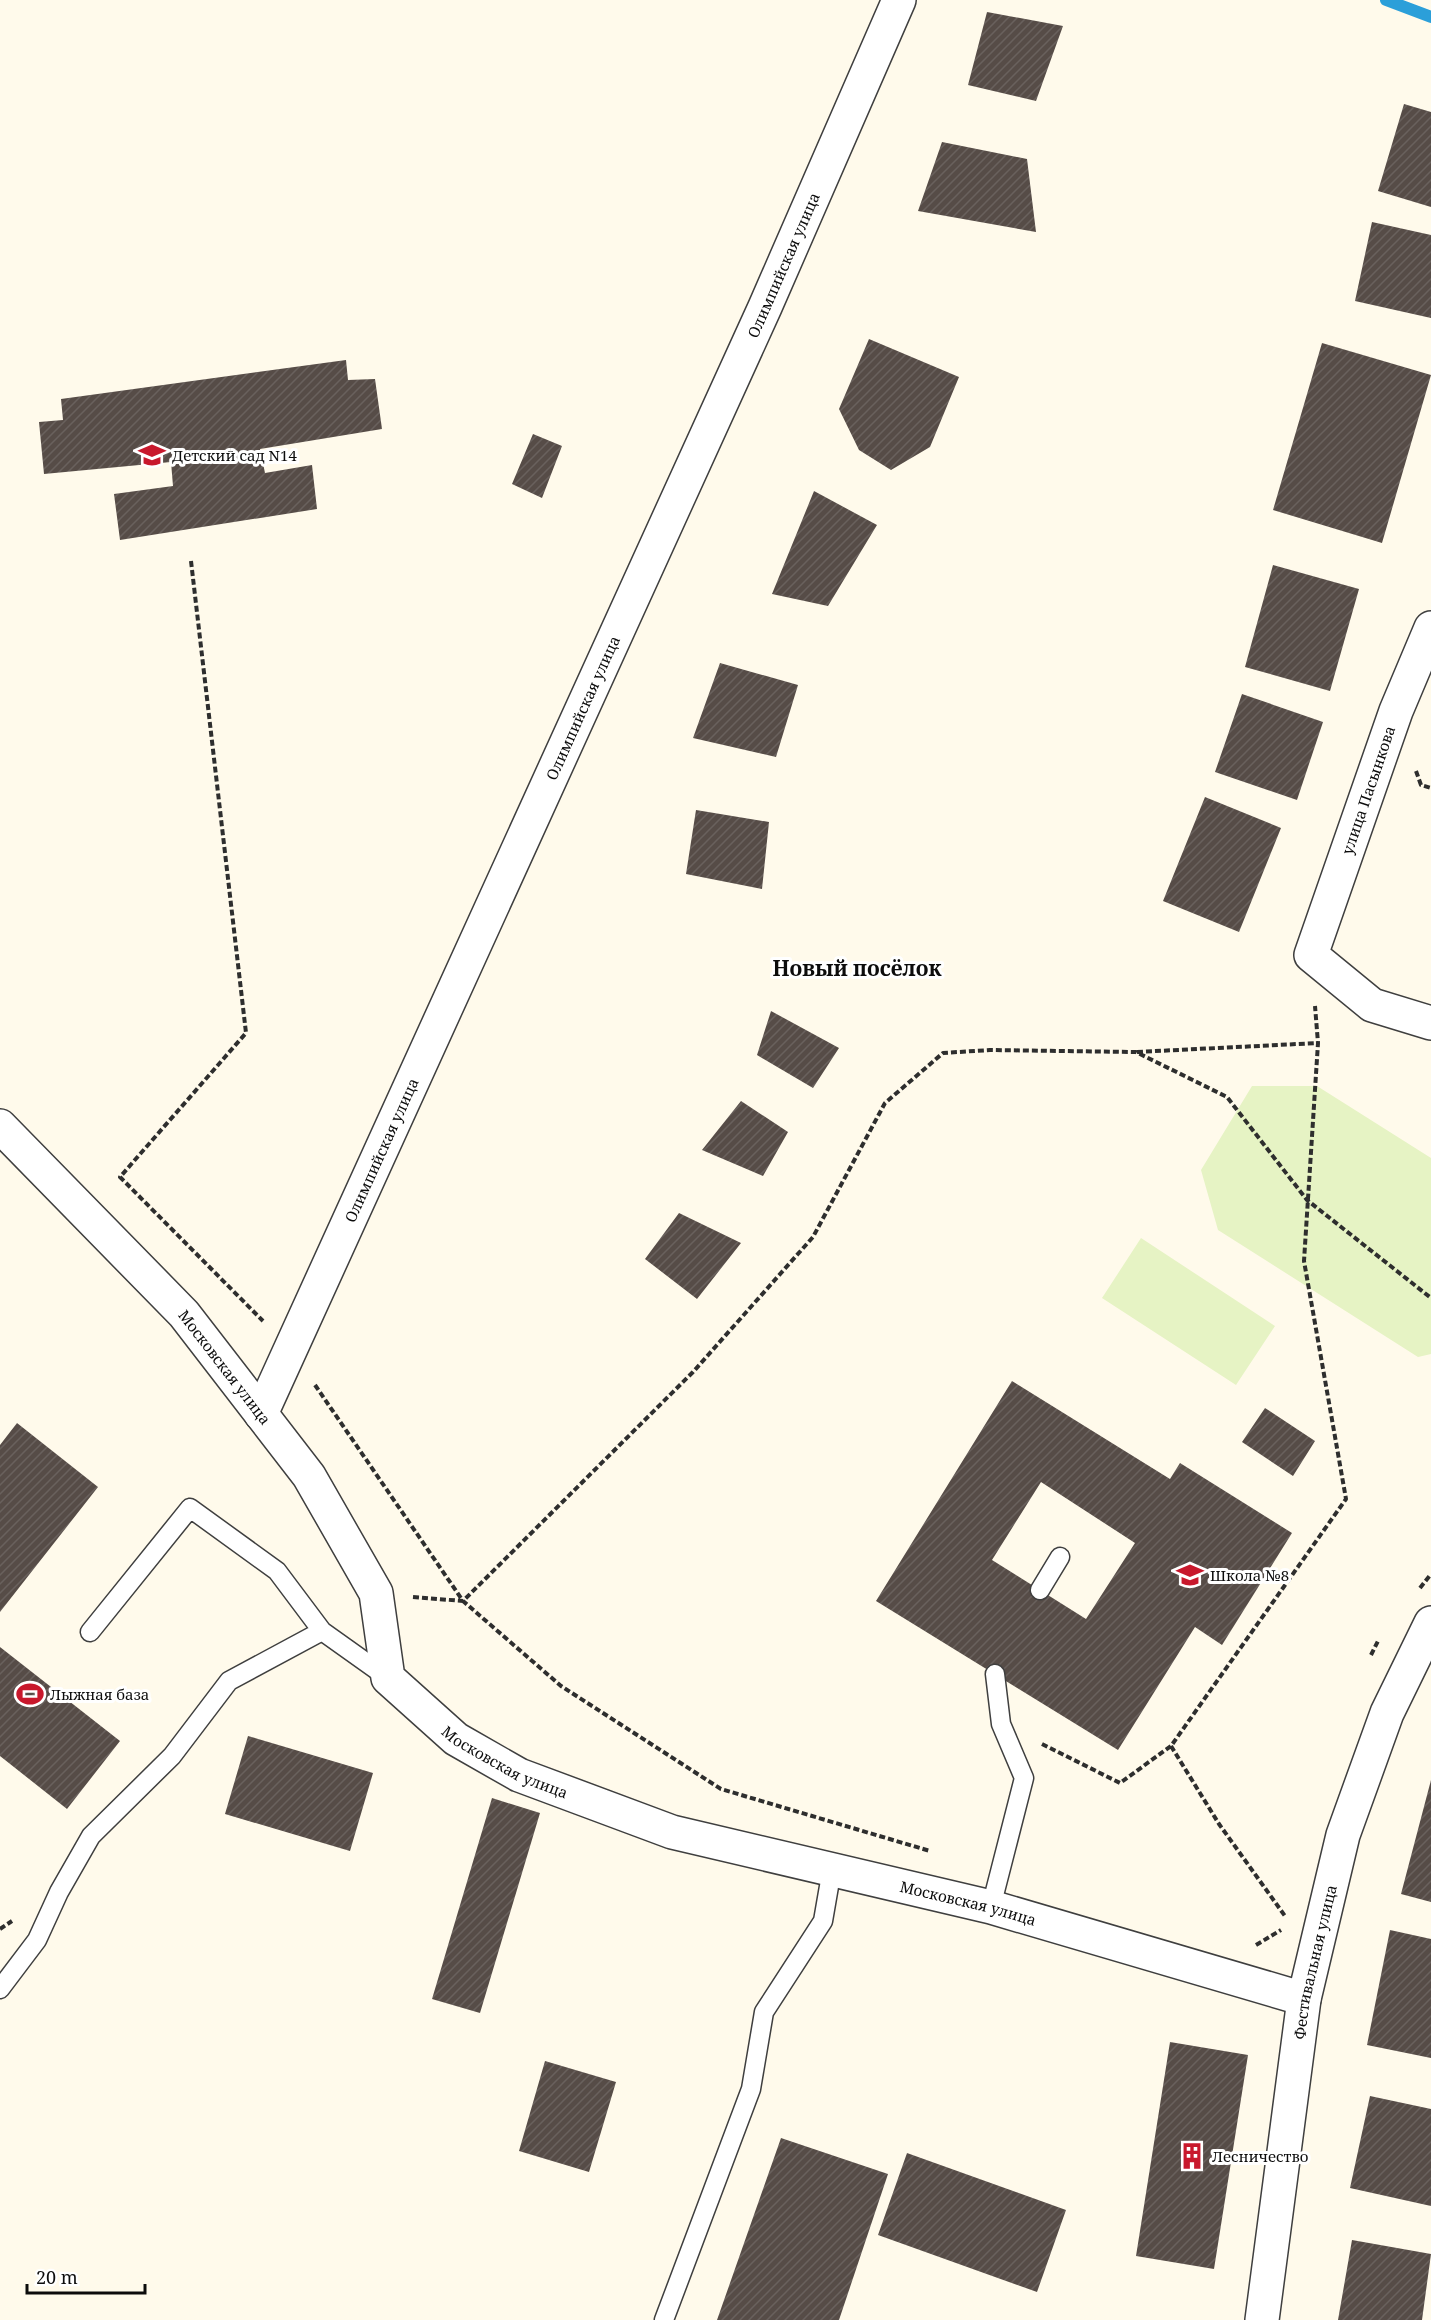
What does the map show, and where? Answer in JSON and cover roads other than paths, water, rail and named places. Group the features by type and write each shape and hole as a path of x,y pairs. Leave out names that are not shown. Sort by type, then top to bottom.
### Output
{"street":[{"name":"Олимпийская улица","path":"261,1414 765,308 899,0"},
{"name":"улица Пасынкова","path":"1431,628 1396,711 1311,955 1372,1005 1431,1023"},
{"name":"Московская улица","path":"0,1126 184,1314 309,1476 376,1593 388,1678 456,1739 519,1775 672,1832 991,1907 1304,1999"},
{"name":"Фестивальная улица","path":"1262,2320 1304,1999 1344,1835 1387,1713 1431,1623"}],"lane":[{"path":"90,1632 190,1508 277,1571 322,1631 388,1678"},
{"path":"1040,1590 1060,1557"},
{"path":"0,1989 36,1940 59,1892 91,1836 171,1756 229,1681 322,1631"},
{"path":"991,1907 1024,1778 1001,1724 994,1674"},
{"path":"664,2320 751,2089 764,2012 823,1921 832,1869"}],"waterway":[{"path":"1386,0 1431,17"}],"place":[{"name":"Детский сад N14","path":"152,455"},
{"name":"Школа №8","path":"1190,1575"},
{"name":"Лыжная база","path":"30,1694"},
{"name":"Лесничество","path":"1192,2156"}],"district":[{"name":"Новый посёлок","path":"857,968"}]}
